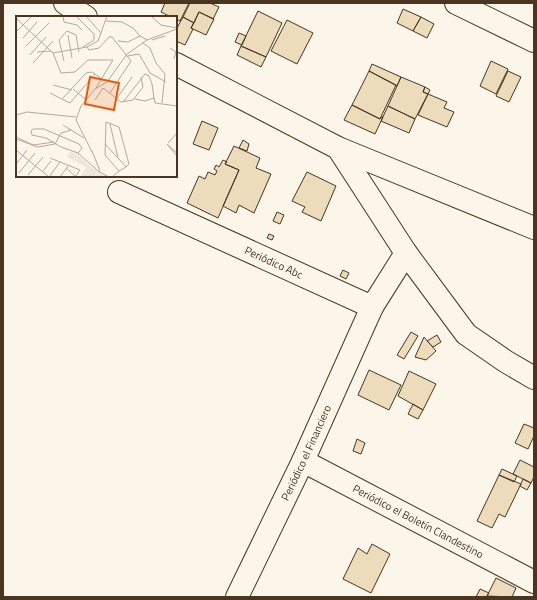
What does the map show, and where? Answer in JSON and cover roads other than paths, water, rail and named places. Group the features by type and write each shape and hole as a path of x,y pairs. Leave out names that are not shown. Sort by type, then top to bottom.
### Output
{"street":[{"path":"65,3 84,16"},
{"path":"87,16 94,3"},
{"path":"456,3 534,41"},
{"path":"177,65 338,148 534,228"},
{"path":"338,148 406,253 466,334 505,361 534,378"},
{"name":"Periódico Abc","path":"118,192 372,307"},
{"path":"372,307 406,253"},
{"name":"Periódico el Financiero","path":"237,597 303,461 372,307"},
{"name":"Periódico el Boletín Clandestino","path":"303,461 534,582"}]}
